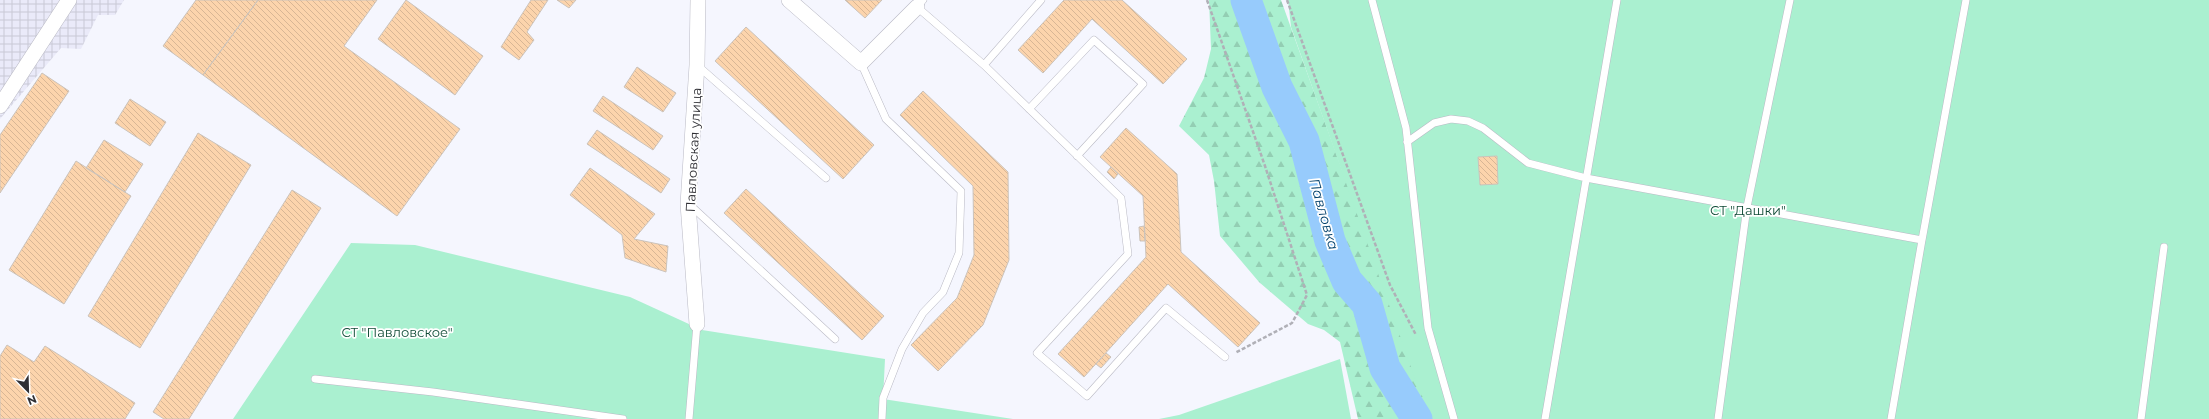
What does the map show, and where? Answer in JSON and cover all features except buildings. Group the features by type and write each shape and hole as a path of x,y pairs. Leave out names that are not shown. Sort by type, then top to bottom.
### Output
{"street":[{"path":"0,106 69,0"},
{"name":"Павловская улица","path":"697,324 688,204 698,65 698,0"},
{"path":"790,0 861,63 920,3"}],"lane":[{"path":"984,65 1041,0"},
{"path":"1372,0 1406,128 1428,328 1454,419"},
{"path":"1545,419 1617,0"},
{"path":"1718,419 1747,207 1790,0"},
{"path":"1891,419 1966,0"},
{"path":"920,3 1121,198 1128,254 1037,353 1086,396 1166,308 1225,357"},
{"path":"1029,109 1094,40 1143,84 1077,156"},
{"path":"861,63 886,119 961,191 959,253 943,292 923,313 902,349 883,398 882,419"},
{"path":"698,65 826,178"},
{"path":"1407,142 1434,123 1450,118 1468,121 1483,128 1528,163 1586,178 1922,240"},
{"path":"688,204 835,339"},
{"path":"2141,419 2164,247"},
{"path":"689,419 697,324"},
{"path":"315,379 433,392 623,419"}],"path":[{"path":"1207,0 1265,166 1307,295 1292,323 1225,357"},
{"path":"1286,0 1390,285 1418,339"}],"shaded area":[{"path":"0,0 124,0 115,15 98,15 81,49 61,48 0,119"}],"green space":[{"path":"1209,0 1281,0 1342,170 1445,419 1358,419 1340,342 1324,330 1308,324 1259,282 1220,236 1214,181 1209,155 1179,126 1204,78 1211,49"},
{"name":"СТ \"Дашки\"","path":"1288,0 2209,0 2209,419 1432,419 1417,384 1291,27"},
{"name":"СТ \"Павловское\"","path":"351,243 415,245 630,297 702,330 885,359 883,399 1013,419 233,419"},
{"path":"1340,359 1351,419 1159,419 1179,415"}],"waterway":[{"name":"Павловка","path":"1246,0 1277,87 1304,141 1330,241 1347,281 1367,304 1385,368 1417,419"}]}
